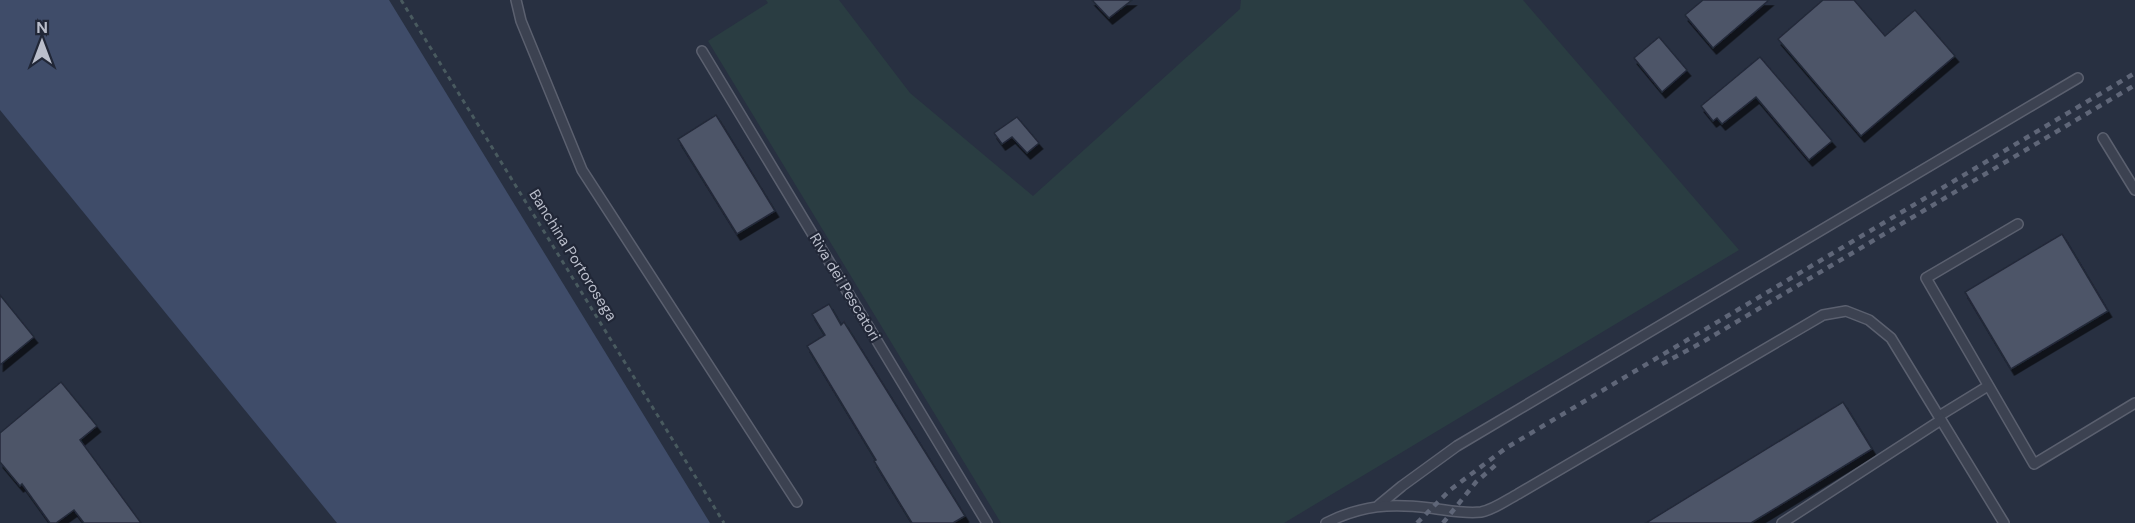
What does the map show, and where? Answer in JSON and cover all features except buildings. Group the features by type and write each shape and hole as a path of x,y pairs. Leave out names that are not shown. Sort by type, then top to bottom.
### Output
{"lane":[{"path":"516,0 521,21 582,170 797,502"},
{"name":"Riva dei Pescatori","path":"702,51 987,523"},
{"path":"1379,505 1457,446 2078,78"},
{"path":"2103,138 2135,190"},
{"path":"2018,224 1926,278 2034,464 2135,403"},
{"path":"1326,523 1340,516 1379,505 1451,512 1483,512 1518,494 1823,315 1846,311 1869,320 1891,338 2004,523"},
{"path":"1784,522 1988,386"}],"path":[{"name":"Banchina Portorosega","path":"401,0 724,523"}],"green space":[{"path":"766,0 839,0 910,93 1033,196 1240,9 1241,0 1523,0 1739,250 1284,523 1001,523 708,41 768,3"}],"water":[{"path":"0,0 389,0 710,523 337,523 0,110"}],"railway":[{"path":"1417,523 1450,490 1506,448 2135,73"},
{"path":"1662,364 2135,85"},
{"path":"1443,523 1476,482 1498,463"}]}
